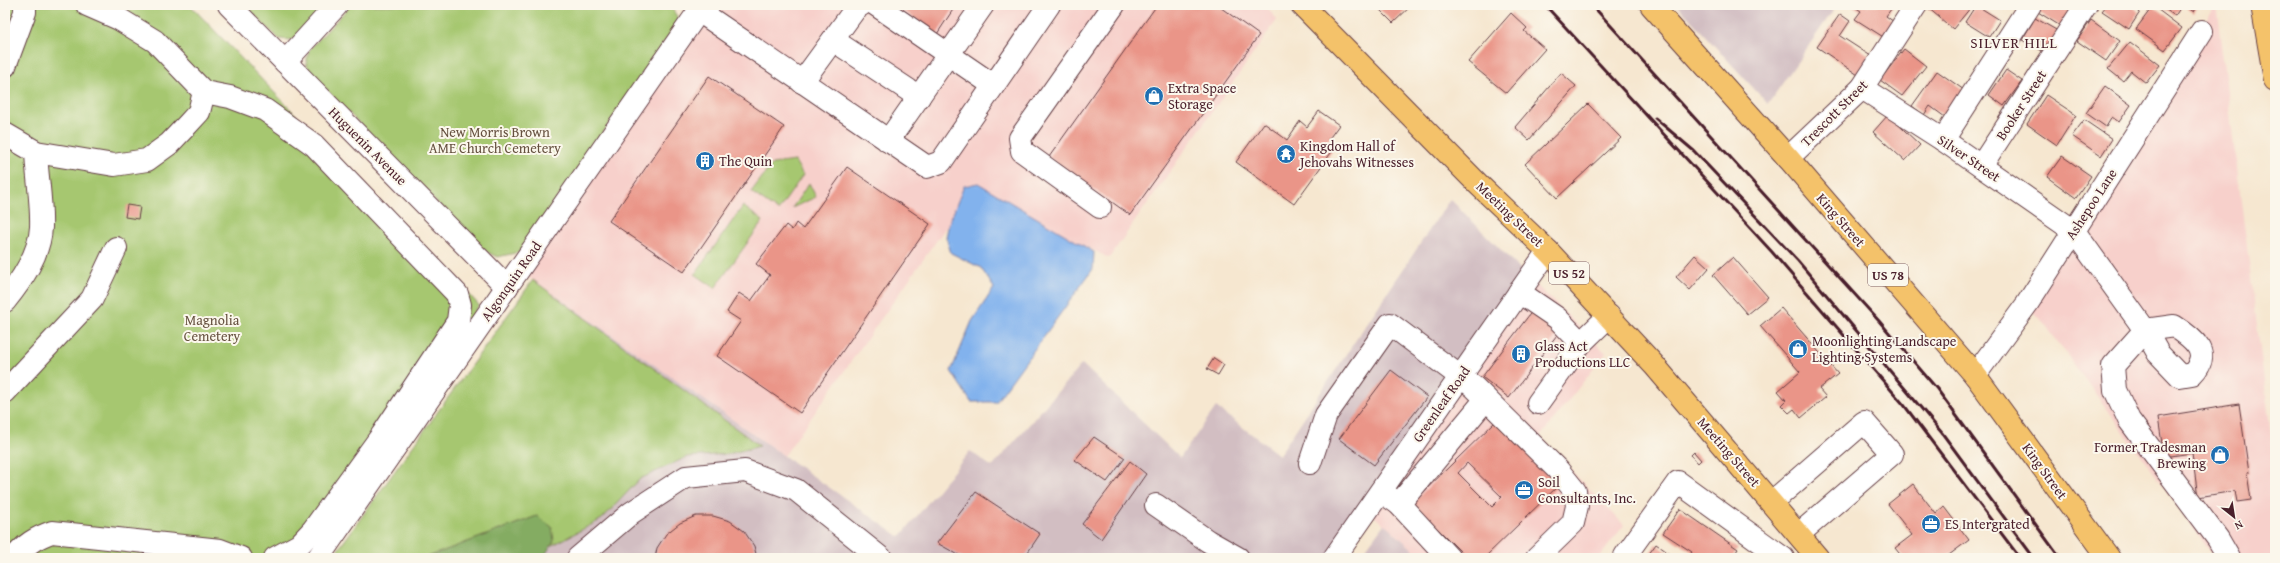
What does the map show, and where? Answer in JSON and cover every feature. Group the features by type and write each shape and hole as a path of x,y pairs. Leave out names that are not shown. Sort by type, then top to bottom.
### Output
{"main road":[{"name":"Meeting Street","path":"1302,5 1479,185 1548,251 1609,316 1772,502 1807,549"},
{"name":"King Street","path":"1651,5 1788,158 1975,375 2109,558"},
{"path":"2262,5 2275,80"}],"street":[{"path":"5,66 25,12 25,5"},
{"path":"87,5 119,19 155,41 204,92 230,98 265,110 314,145 457,294 460,305 458,321 382,435 336,498 299,545 275,558"},
{"name":"Huguenin Avenue","path":"229,5 507,287"},
{"path":"284,62 337,5"},
{"path":"802,82 856,8 861,5"},
{"path":"876,5 993,85"},
{"path":"888,141 983,5"},
{"path":"701,8 802,82 927,167 941,162 1049,5"},
{"path":"1100,206 1022,151 1020,138 1114,5"},
{"name":"Trescott Street","path":"1788,158 1862,88 1916,5"},
{"path":"1944,140 2030,5"},
{"name":"Booker Street","path":"1981,166 2086,5"},
{"name":"Algonquin Road","path":"318,558 701,8"},
{"name":"Ashepoo Lane","path":"1975,375 2012,327 2202,31"},
{"path":"833,40 919,97"},
{"name":"Silver Street","path":"1862,88 1944,140 2074,231 2145,330 2113,366 2115,390 2129,420 2218,539 2229,558"},
{"path":"5,134 36,152 114,165 147,160 168,144 199,112 204,92"},
{"path":"5,301 18,284 35,254 41,228 36,152"},
{"path":"5,392 92,299 116,248"},
{"name":"Greenleaf Road","path":"1334,558 1548,251"},
{"path":"1519,292 1557,318 1581,343"},
{"path":"1538,403 1581,343 1609,316"},
{"path":"1310,463 1326,415 1390,324 1460,377 1486,399 1558,470 1575,491 1577,506 1572,523 1537,558"},
{"path":"1399,504 1486,399"},
{"path":"1772,502 1864,422 1892,454 1807,549"},
{"path":"578,558 631,513 686,477 745,471 796,490 881,558"},
{"path":"1625,556 1678,482 1783,558"},
{"path":"1380,491 1399,504 1449,558"},
{"path":"1156,505 1208,541 1238,558"},
{"path":"14,558 25,545 36,537 52,532 220,550 241,558"}],"shaded area":[{"path":"703,5 1265,5 1277,20 1109,258 964,186 949,223 784,456 518,270"},
{"path":"1677,5 1837,5 1768,104"},
{"path":"2216,5 2275,466 2275,558 2215,558 2044,323 2027,304"},
{"path":"1450,199 1529,278 1334,558 332,558 533,280 900,537 970,451 992,467 1082,364 1180,458 1216,407 1279,455"},
{"path":"1529,278 1606,353 1539,438 1624,525 1599,558 1423,558 1367,510"},
{"path":"1384,524 1423,558 1359,558"}],"green space":[{"name":"Magnolia Cemetery","path":"5,5 190,5 479,305 309,558 5,558"},
{"path":"243,5 326,5 293,40 279,39"},
{"name":"New Morris Brown AME Church Cemetery","path":"351,5 670,5 679,20 645,72 520,252 497,257 483,250 310,73 306,63 309,50"},
{"path":"795,161 803,175 778,211 751,192 772,164"},
{"path":"809,183 816,197 792,208"},
{"path":"743,206 763,221 715,288 695,274"},
{"path":"533,280 760,446 728,454 687,457 640,479 602,519 551,546 537,516 425,558 332,558"},
{"path":"537,516 552,527 554,541 543,558 425,558"}],"water":[{"path":"978,183 1094,252 1093,269 996,402 971,402 951,371 972,321 994,288 981,268 951,253 946,237 949,223 964,186"}],"building":[{"path":"895,5 956,5 937,34"},
{"name":"Extra Space Storage","path":"1157,5 1217,5 1259,35 1130,215 1049,157"},
{"path":"1375,5 1412,5 1393,23"},
{"path":"1852,5 1894,5 1886,16 1898,25 1888,40 1855,19 1861,11"},
{"path":"1929,5 1969,5 1971,7 1953,29 1927,7"},
{"path":"1976,5 2000,20 1989,37 1965,22"},
{"path":"2042,5 2074,5 2062,27 2038,12"},
{"path":"2107,5 2130,5 2140,12 2129,29 2102,11"},
{"path":"2159,5 2182,5 2175,16"},
{"path":"2184,5 2198,5 2194,12"},
{"path":"2153,6 2182,28 2165,50 2136,29"},
{"path":"1511,13 1527,28 1524,31 1545,49 1506,93 1468,62"},
{"path":"1840,14 1850,21 1840,36 1874,58 1861,77 1817,47"},
{"path":"2035,18 2058,31 2046,53 2022,40"},
{"path":"2091,20 2120,41 2106,61 2077,41"},
{"path":"2130,42 2160,65 2146,83 2131,71 2123,81 2108,69"},
{"path":"1904,49 1926,66 1902,96 1880,80"},
{"path":"2006,70 2022,81 2004,106 1989,95"},
{"path":"1937,71 1964,90 1945,117 1930,106 1924,115 1912,106"},
{"path":"1561,73 1576,86 1529,140 1515,127"},
{"name":"The Quin","path":"709,76 784,127 684,272 609,221"},
{"path":"2105,86 2131,105 2119,122 2112,117 2106,127 2086,113"},
{"path":"2046,95 2076,115 2057,145 2027,124"},
{"path":"1588,104 1621,138 1557,198 1525,164"},
{"name":"Kingdom Hall of Jehovahs Witnesses","path":"1319,111 1339,125 1328,140 1336,146 1294,204 1236,162 1264,123 1287,140 1300,121 1307,127"},
{"path":"1888,115 1920,145 1905,161 1873,132"},
{"path":"2084,120 2112,139 2101,156 2072,136"},
{"path":"2062,156 2091,176 2076,198 2047,177"},
{"path":"847,167 930,224 800,413 717,356 741,321 727,312 739,293 751,301 770,275 756,264 786,225 792,230 796,223 803,229"},
{"path":"127,205 140,207 138,219 125,217"},
{"path":"1695,255 1709,268 1690,290 1676,277"},
{"path":"1733,257 1768,297 1747,314 1713,275"},
{"name":"Moonlighting Landscape Lighting Systems","path":"1781,308 1838,374 1819,389 1826,397 1801,418 1794,409 1789,413 1781,405 1786,400 1778,391 1800,372 1760,326"},
{"name":"Glass Act Productions LLC","path":"1533,310 1560,331 1509,398 1482,377"},
{"path":"1214,358 1224,365 1218,375 1207,369"},
{"path":"1391,370 1427,397 1374,465 1339,439"},
{"name":"Former Tradesman Brewing","path":"2239,404 2249,473 2247,473 2251,500 2237,502 2235,491 2198,497 2192,453 2164,457 2158,417"},
{"name":"Soil Consultants, Inc.","path":"1497,420 1560,484 1484,558 1467,558 1412,503","holes":["1467,463 1502,497 1492,507 1458,473"]},
{"path":"1094,437 1125,458 1107,482 1075,460"},
{"path":"1694,452 1701,460 1698,463 1691,455"},
{"path":"1130,461 1146,474 1101,539 1082,524"},
{"name":"ES Intergrated","path":"1913,484 1936,514 1944,507 1969,540 1945,558 1903,558 1895,548 1912,535 1888,504"},
{"path":"976,492 1040,534 1024,558 964,558 937,543"},
{"path":"1680,509 1738,549 1732,558 1688,558 1692,552 1663,533"},
{"path":"696,516 713,516 730,521 744,531 754,546 757,558 655,558 657,548 666,534 680,523"},
{"path":"1656,544 1676,558 1646,558"}],"railway":[{"path":"1545,5 1772,252 1904,405 2020,558"},
{"path":"1592,5 1879,321 1937,389 2060,558"},
{"path":"1655,118 1694,151 1798,261 1942,433 2034,558"}],"place":[{"name":"Extra Space Storage","path":"1154,96"},
{"name":"Kingdom Hall of Jehovahs Witnesses","path":"1286,154"},
{"name":"The Quin","path":"705,161"},
{"name":"Moonlighting Landscape Lighting Systems","path":"1798,349"},
{"name":"Glass Act Productions LLC","path":"1521,354"},
{"name":"Former Tradesman Brewing","path":"2220,455"},
{"name":"Soil Consultants, Inc.","path":"1524,490"},
{"name":"ES Intergrated","path":"1931,524"}],"district":[{"name":"SILVER HILL","path":"2014,42"}]}
